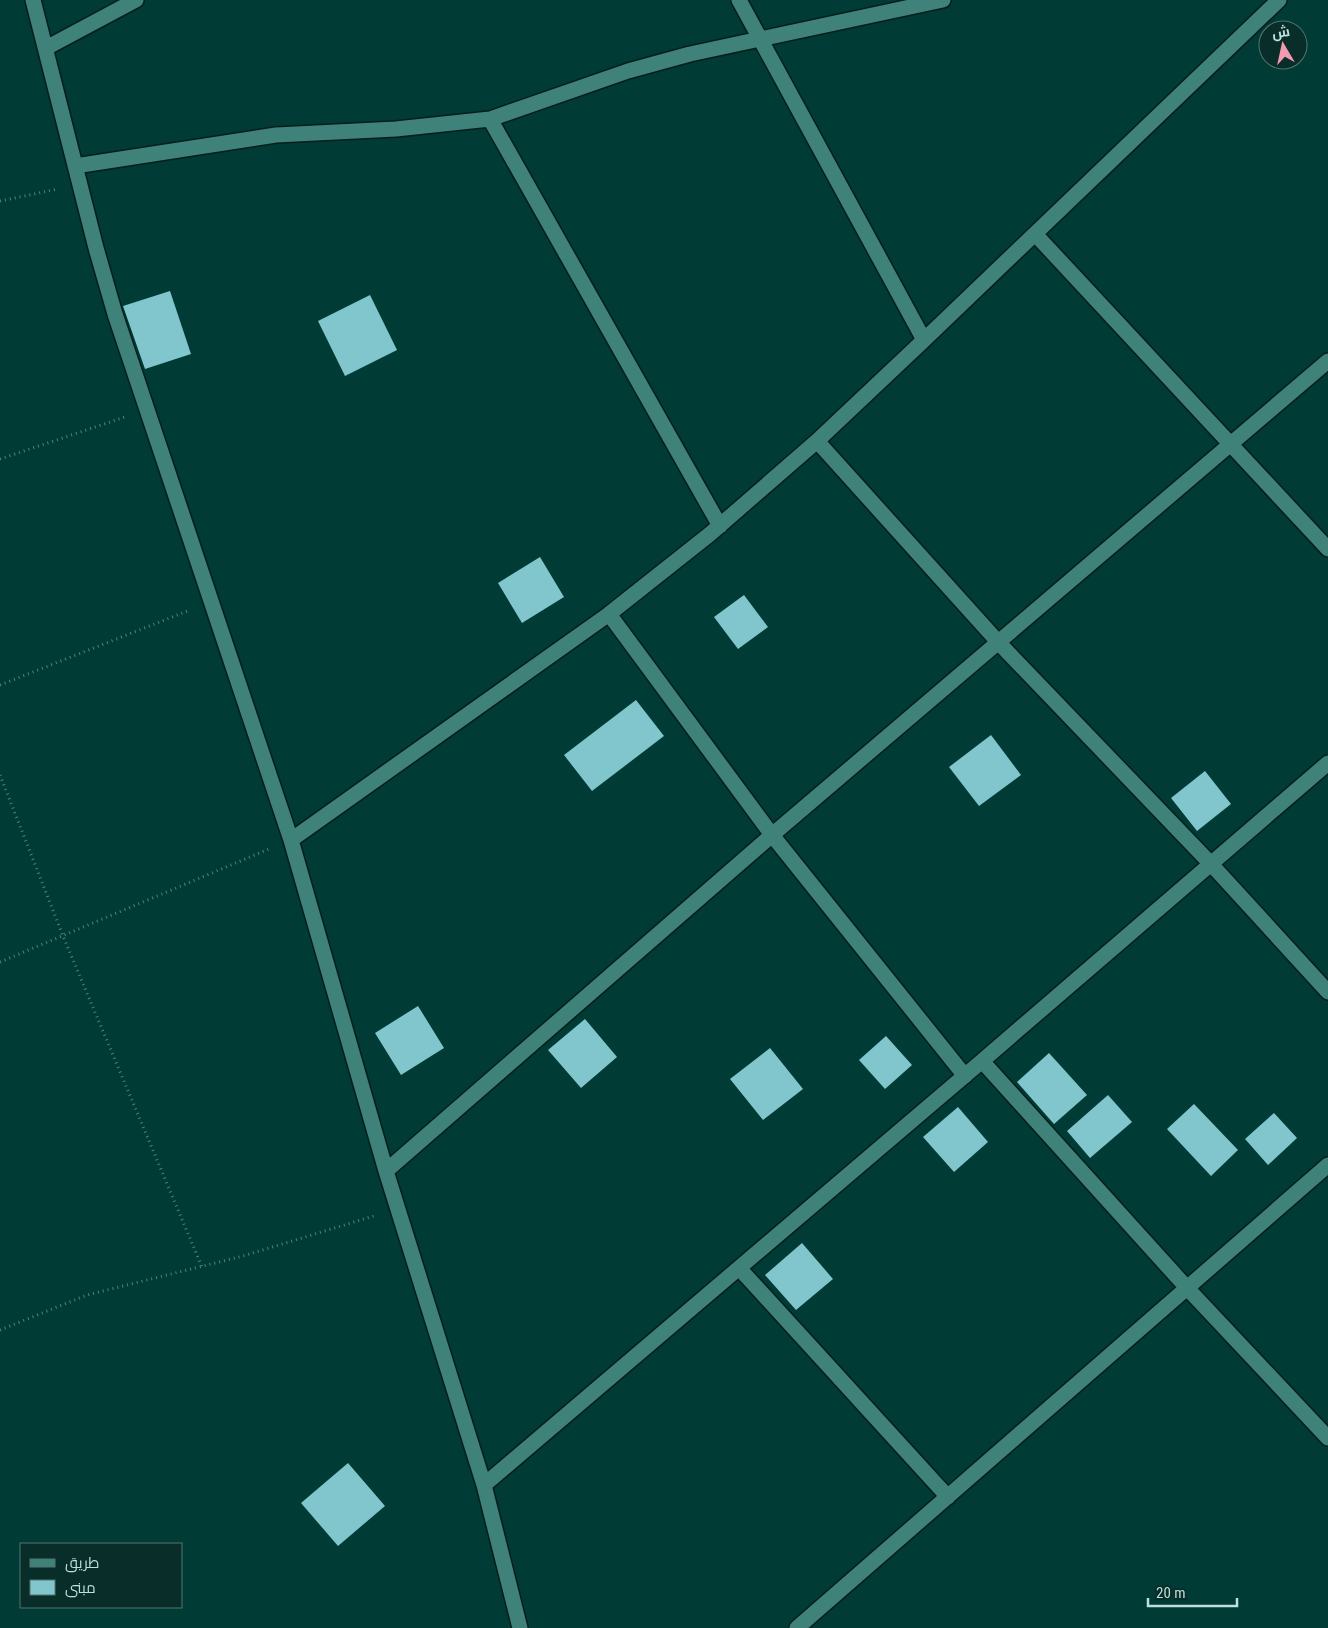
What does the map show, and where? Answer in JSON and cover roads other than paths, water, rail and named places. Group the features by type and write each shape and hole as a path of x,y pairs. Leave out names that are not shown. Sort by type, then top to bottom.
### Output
{"street":[{"path":"33,0 115,314 291,840 386,1171 484,1485 520,1628"},
{"path":"46,48 136,0"},
{"path":"739,0 924,340"},
{"path":"75,166 276,135 396,129 490,119 628,72 690,54 943,0"},
{"path":"291,840 609,614 720,526 817,441 1036,235 1279,0"},
{"path":"490,119 720,526"},
{"path":"1036,235 1328,549"},
{"path":"386,1171 772,835 1328,361"},
{"path":"817,441 999,643 1211,864 1328,992"},
{"path":"609,614 772,835 964,1076"},
{"path":"484,1485 982,1061 1328,763"},
{"path":"982,1061 1188,1288 1328,1438"},
{"path":"797,1628 1328,1165"},
{"path":"739,1268 948,1497"}]}
